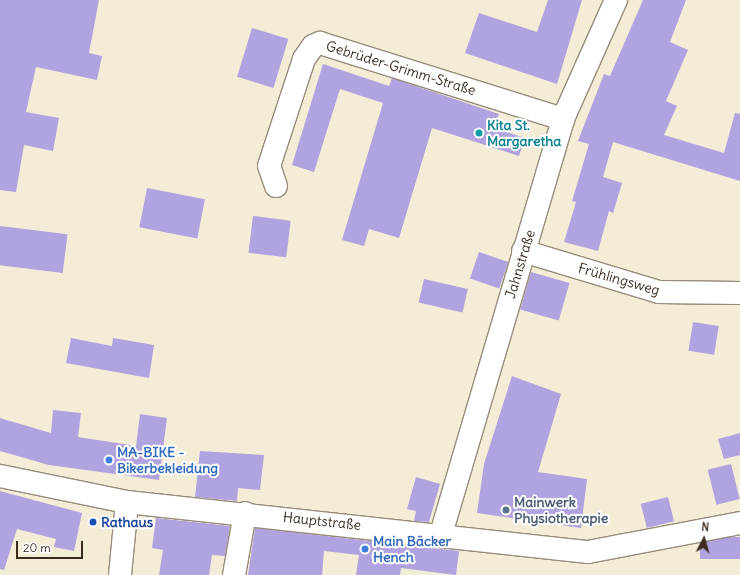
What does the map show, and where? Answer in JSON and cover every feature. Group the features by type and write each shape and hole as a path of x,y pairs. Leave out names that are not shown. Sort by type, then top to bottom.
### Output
{"street":[{"name":"Jahnstraße","path":"441,534 563,119 616,0"},
{"name":"Gebrüder-Grimm-Straße","path":"276,186 269,166 304,59 313,46 320,43 563,119"},
{"name":"Frühlingsweg","path":"523,251 659,292 740,293"},
{"name":"Hauptstraße","path":"0,476 127,502 441,534 588,552 740,523"},
{"path":"120,575 127,502"},
{"path":"234,575 245,514"}],"building":[{"path":"0,0 99,0 89,53 102,56 97,80 36,67 26,112 59,118 53,151 24,145 16,192 0,190"},
{"path":"548,0 582,0 557,84 465,53 479,13 537,32"},
{"path":"643,0 686,0 670,42 688,50 666,101 677,106 664,135 724,153 735,113 740,114 740,181 613,142 603,177 622,183 613,213 609,211 598,251 564,242 576,202 572,201 589,144 578,141 604,74 610,76"},
{"path":"252,28 288,39 273,88 237,77"},
{"path":"323,64 389,86 392,78 499,114 494,128 525,138 519,156 432,128 399,238 369,229 364,246 342,240 383,103 340,89 314,172 292,165"},
{"path":"147,188 205,199 197,239 139,227"},
{"path":"253,216 291,221 286,257 248,253"},
{"path":"0,226 67,234 63,273 0,265"},
{"path":"479,252 508,262 499,289 470,278"},
{"path":"531,272 569,283 559,321 520,309"},
{"path":"424,279 468,289 462,313 419,302"},
{"path":"693,322 719,326 714,355 688,351"},
{"path":"71,338 112,346 113,338 154,345 149,378 66,363"},
{"path":"512,376 561,394 538,472 587,479 581,528 477,513 484,464"},
{"path":"53,410 81,413 78,437 136,446 140,414 167,418 159,480 49,465 0,451 0,418 51,433"},
{"path":"740,433 740,455 724,459 718,439"},
{"path":"200,451 264,455 260,490 238,488 237,501 195,497"},
{"path":"731,464 740,499 716,505 708,470"},
{"path":"416,477 440,484 429,522 414,521 416,511 407,509"},
{"path":"0,491 82,513 74,551 54,547 56,539 17,529 4,570 0,569"},
{"path":"668,497 674,521 647,528 641,504"},
{"path":"156,518 230,526 225,556 212,555 209,575 159,575 163,550 152,548"},
{"path":"255,528 459,551 456,575 401,568 400,575 356,575 359,555 324,551 322,575 248,575"},
{"path":"700,537 740,537 740,559 700,559"}],"place":[{"name":"Kita St. Margaretha","path":"479,133"},
{"name":"MA-BIKE - Bikerbekleidung","path":"109,460"},
{"name":"Mainwerk Physiotherapie","path":"506,510"},
{"name":"Rathaus","path":"93,522"},
{"name":"Main Bäcker Hench","path":"365,549"}]}
